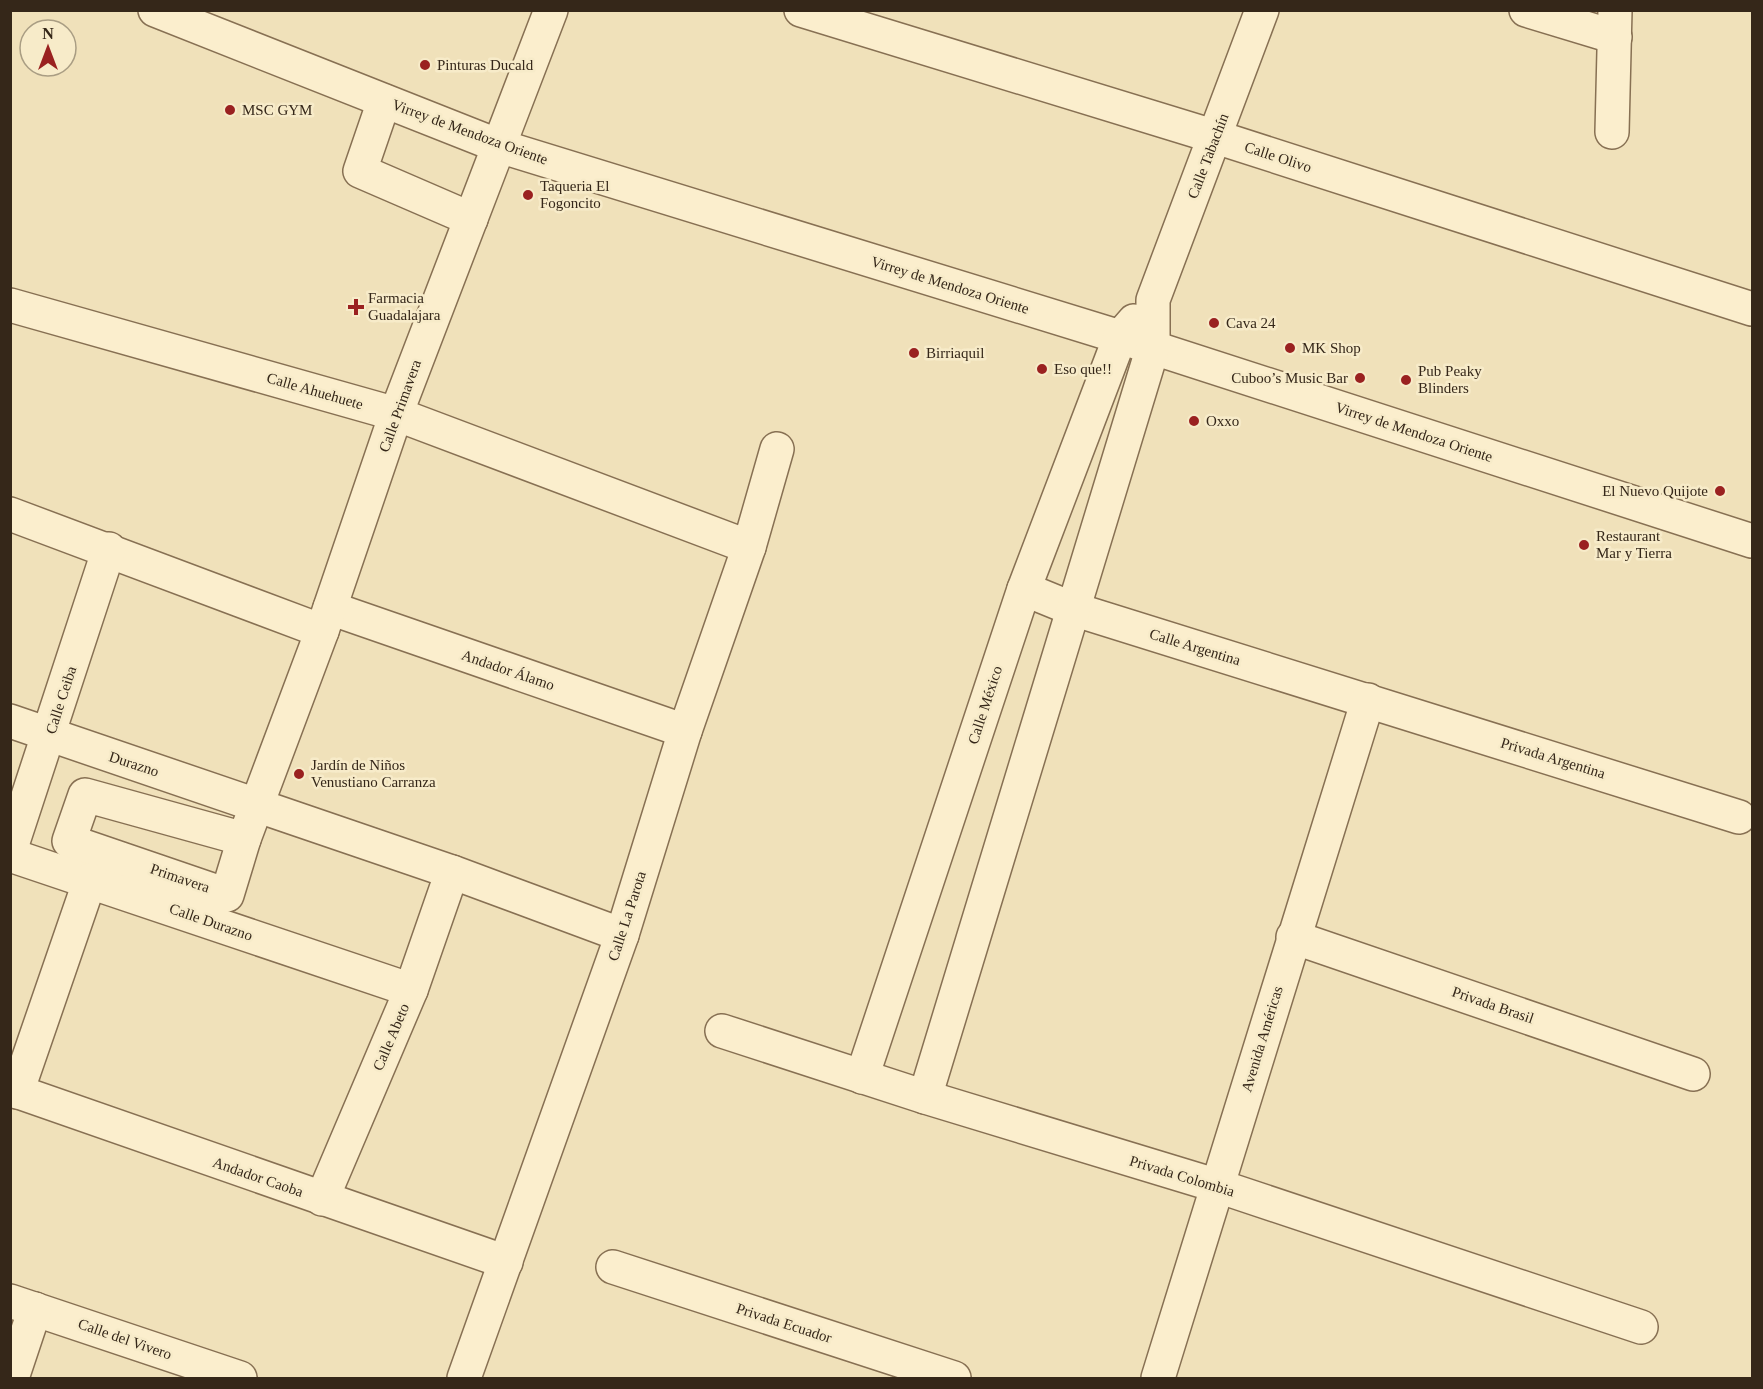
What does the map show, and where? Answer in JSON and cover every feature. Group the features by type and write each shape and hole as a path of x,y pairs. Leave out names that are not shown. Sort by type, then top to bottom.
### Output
{"street":[{"name":"Virrey de Mendoza Oriente","path":"155,10 499,146 1153,347 1752,541"},
{"name":"Calle Primavera","path":"244,839 326,620 396,414 551,10"},
{"name":"Calle Tabachín","path":"1120,337 1153,300 1262,10"},
{"path":"1526,10 1615,24 1612,132"},
{"name":"Calle Olivo","path":"804,11 1216,137 1752,309"},
{"path":"384,101 360,171 471,219"},
{"name":"Calle Tabachín","path":"1153,300 1153,347"},
{"name":"Calle Ahuehuete","path":"10,304 396,414 749,547"},
{"name":"Calle México","path":"862,1077 1024,589 1120,337"},
{"path":"925,1097 1153,347"},
{"name":"Calle La Parota","path":"464,1378 622,935 685,731 749,547 777,449"},
{"name":"Andador Álamo","path":"10,514 326,620 685,731"},
{"name":"Calle Ceiba","path":"10,853 50,736 109,549"},
{"name":"Calle Argentina","path":"1024,589 1073,609 1368,700"},
{"name":"Privada Argentina","path":"1368,700 1739,817"},
{"name":"Avenida Américas","path":"1158,1378 1368,700"},
{"name":"Durazno","path":"10,721 257,805"},
{"name":"Primavera","path":"85,795 244,839 227,895 69,841 85,795"},
{"path":"257,805 452,872 622,935"},
{"name":"Calle Durazno","path":"10,853 411,990"},
{"name":"Calle Abeto","path":"322,1199 411,990 452,872"},
{"path":"14,1090 90,880"},
{"name":"Privada Brasil","path":"1293,937 1693,1074"},
{"name":"Privada Colombia","path":"722,1030 925,1097 1218,1186 1641,1327"},
{"name":"Andador Caoba","path":"14,1090 506,1262"},
{"name":"Privada Ecuador","path":"613,1267 954,1378"},
{"path":"12,1378 23,1305"},
{"name":"Calle del Vivero","path":"23,1305 230,1377"}],"place":[{"name":"Pinturas Ducald","path":"425,65"},
{"name":"MSC GYM","path":"230,110"},
{"name":"Taqueria El Fogoncito","path":"528,195"},
{"name":"Farmacia Guadalajara","path":"356,307"},
{"name":"Cava 24","path":"1214,323"},
{"name":"MK Shop","path":"1290,348"},
{"name":"Birriaquil","path":"914,353"},
{"name":"Eso que!!","path":"1042,369"},
{"name":"Cuboo’s Music Bar","path":"1360,378"},
{"name":"Pub Peaky Blinders","path":"1406,380"},
{"name":"Oxxo","path":"1194,421"},
{"name":"El Nuevo Quijote","path":"1720,491"},
{"name":"Restaurant Mar y Tierra","path":"1584,545"},
{"name":"Jardín de Niños Venustiano Carranza","path":"299,774"}]}
